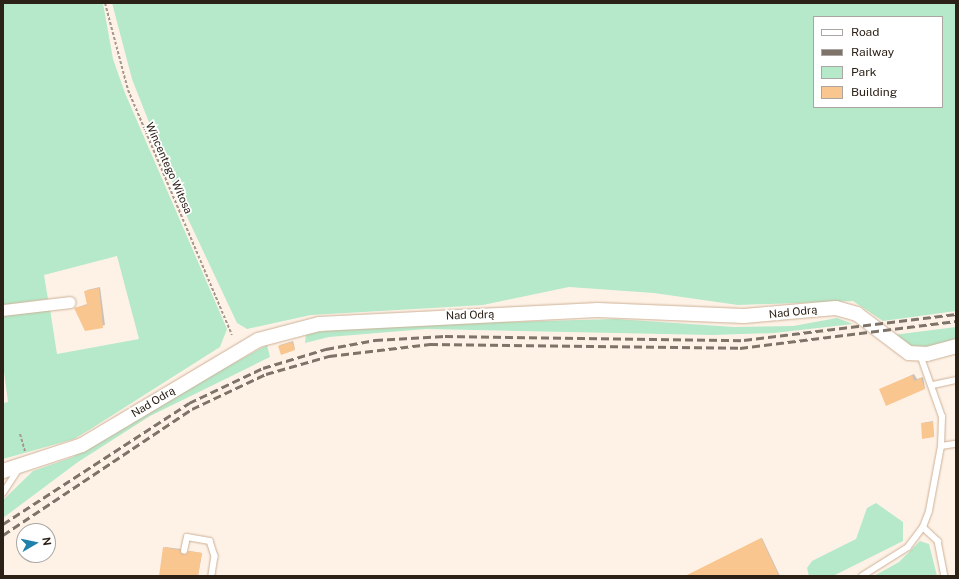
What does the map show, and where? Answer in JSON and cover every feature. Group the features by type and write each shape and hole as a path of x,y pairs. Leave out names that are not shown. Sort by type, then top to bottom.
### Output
{"street":[{"path":"3,310 70,302"},
{"name":"Nad Odrą","path":"3,471 24,462 82,445 258,340 319,324 598,310 744,316 836,308 855,312 902,349 920,355"},
{"path":"920,355 956,346"}],"lane":[{"path":"862,576 901,553 923,527 941,446 942,417 932,385 920,355"},
{"path":"932,385 956,380"},
{"path":"941,446 956,444"},
{"path":"3,493 24,462"},
{"path":"923,527 938,541 945,576"},
{"path":"184,551 187,536 210,540 215,556 212,576"}],"path":[{"name":"Wincentego Witosa","path":"105,3 128,90 232,335"},
{"path":"20,434 24,462"}],"green space":[{"path":"3,3 103,3 113,59 125,93 227,329 220,347 74,439 3,459 3,403 8,402 3,364 3,314 50,309 57,354 139,339 117,256 44,275 48,299 3,305"},
{"path":"112,3 956,3 956,311 883,321 853,301 738,305 654,293 569,287 483,305 311,315 247,329 237,323 181,204 132,79"},
{"path":"837,318 853,324 774,333 712,335 426,329 329,337 305,343 306,334 356,326 616,319 734,327 793,326"},
{"path":"956,327 956,339 920,349 907,346 893,335"},
{"path":"267,345 270,357 150,416 78,462 3,518 3,500 33,471 73,457 148,410"},
{"path":"876,503 903,522 903,541 833,576 809,576 807,568 812,561 856,539 867,508"},
{"path":"920,541 929,544 937,576 874,576 899,562"}],"building":[{"path":"99,288 103,328 85,331 74,308 87,305 84,291"},
{"path":"292,342 295,350 281,355 278,346"},
{"path":"912,375 914,381 921,378 925,389 886,406 879,389"},
{"path":"933,422 934,437 922,439 921,423"},
{"path":"761,538 779,576 685,576"},
{"path":"163,547 180,550 184,555 188,551 202,553 198,576 159,576"}],"railway":[{"path":"3,524 189,403 263,368 326,349 375,340 445,336 744,340 956,314"},
{"path":"3,535 192,409 266,374 329,356 430,344 740,348 956,321"}]}
